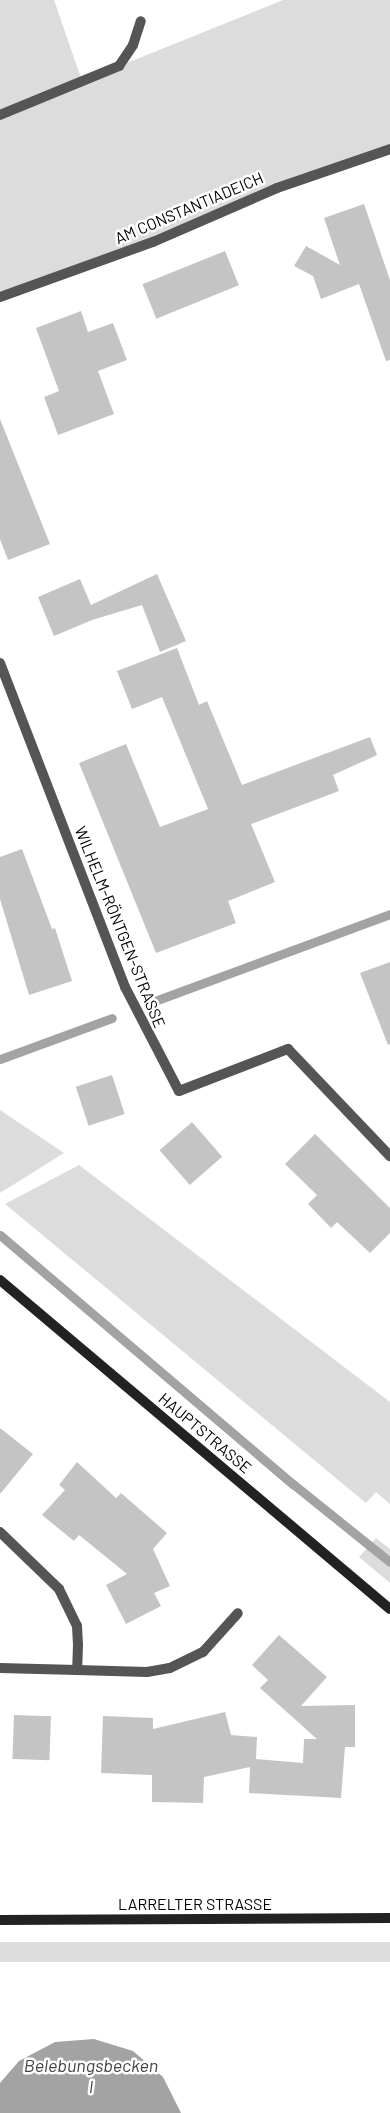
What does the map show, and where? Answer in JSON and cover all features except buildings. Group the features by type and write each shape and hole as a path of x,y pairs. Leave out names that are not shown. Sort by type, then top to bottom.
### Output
{"street":[{"path":"0,114 119,66 133,45 141,21"},
{"name":"AM CONSTANTIADEICH","path":"0,297 153,242 277,188 390,149"},
{"name":"WILHELM-RÖNTGEN-STRASSE","path":"0,664 125,987 179,1091 288,1049 390,1156"},
{"name":"HAUPTSTRASSE","path":"0,1280 390,1609"},
{"path":"0,1532 59,1589 68,1605 77,1626 77,1670"},
{"path":"0,1668 148,1672 170,1668 203,1652 238,1613"},
{"name":"LARRELTER STRASSE","path":"0,1920 390,1918"}],"shaded area":[{"path":"0,0 54,0 82,81 283,0 390,0 390,149 0,297"},
{"path":"0,1110 64,1153 0,1193"},
{"path":"79,1165 390,1402 390,1504 376,1492 366,1503 5,1204"},
{"path":"376,1538 390,1549 390,1583 359,1557"},
{"path":"0,1942 390,1942 390,1962 0,1962"}],"water":[{"name":"Belebungsbecken I","path":"94,2039 133,2051 163,2077 181,2113 0,2113 0,2083 19,2061 55,2042"}],"waterway":[{"path":"152,1002 390,914"},
{"path":"0,1059 112,1018"},
{"path":"0,1235 293,1484 390,1562"}]}
